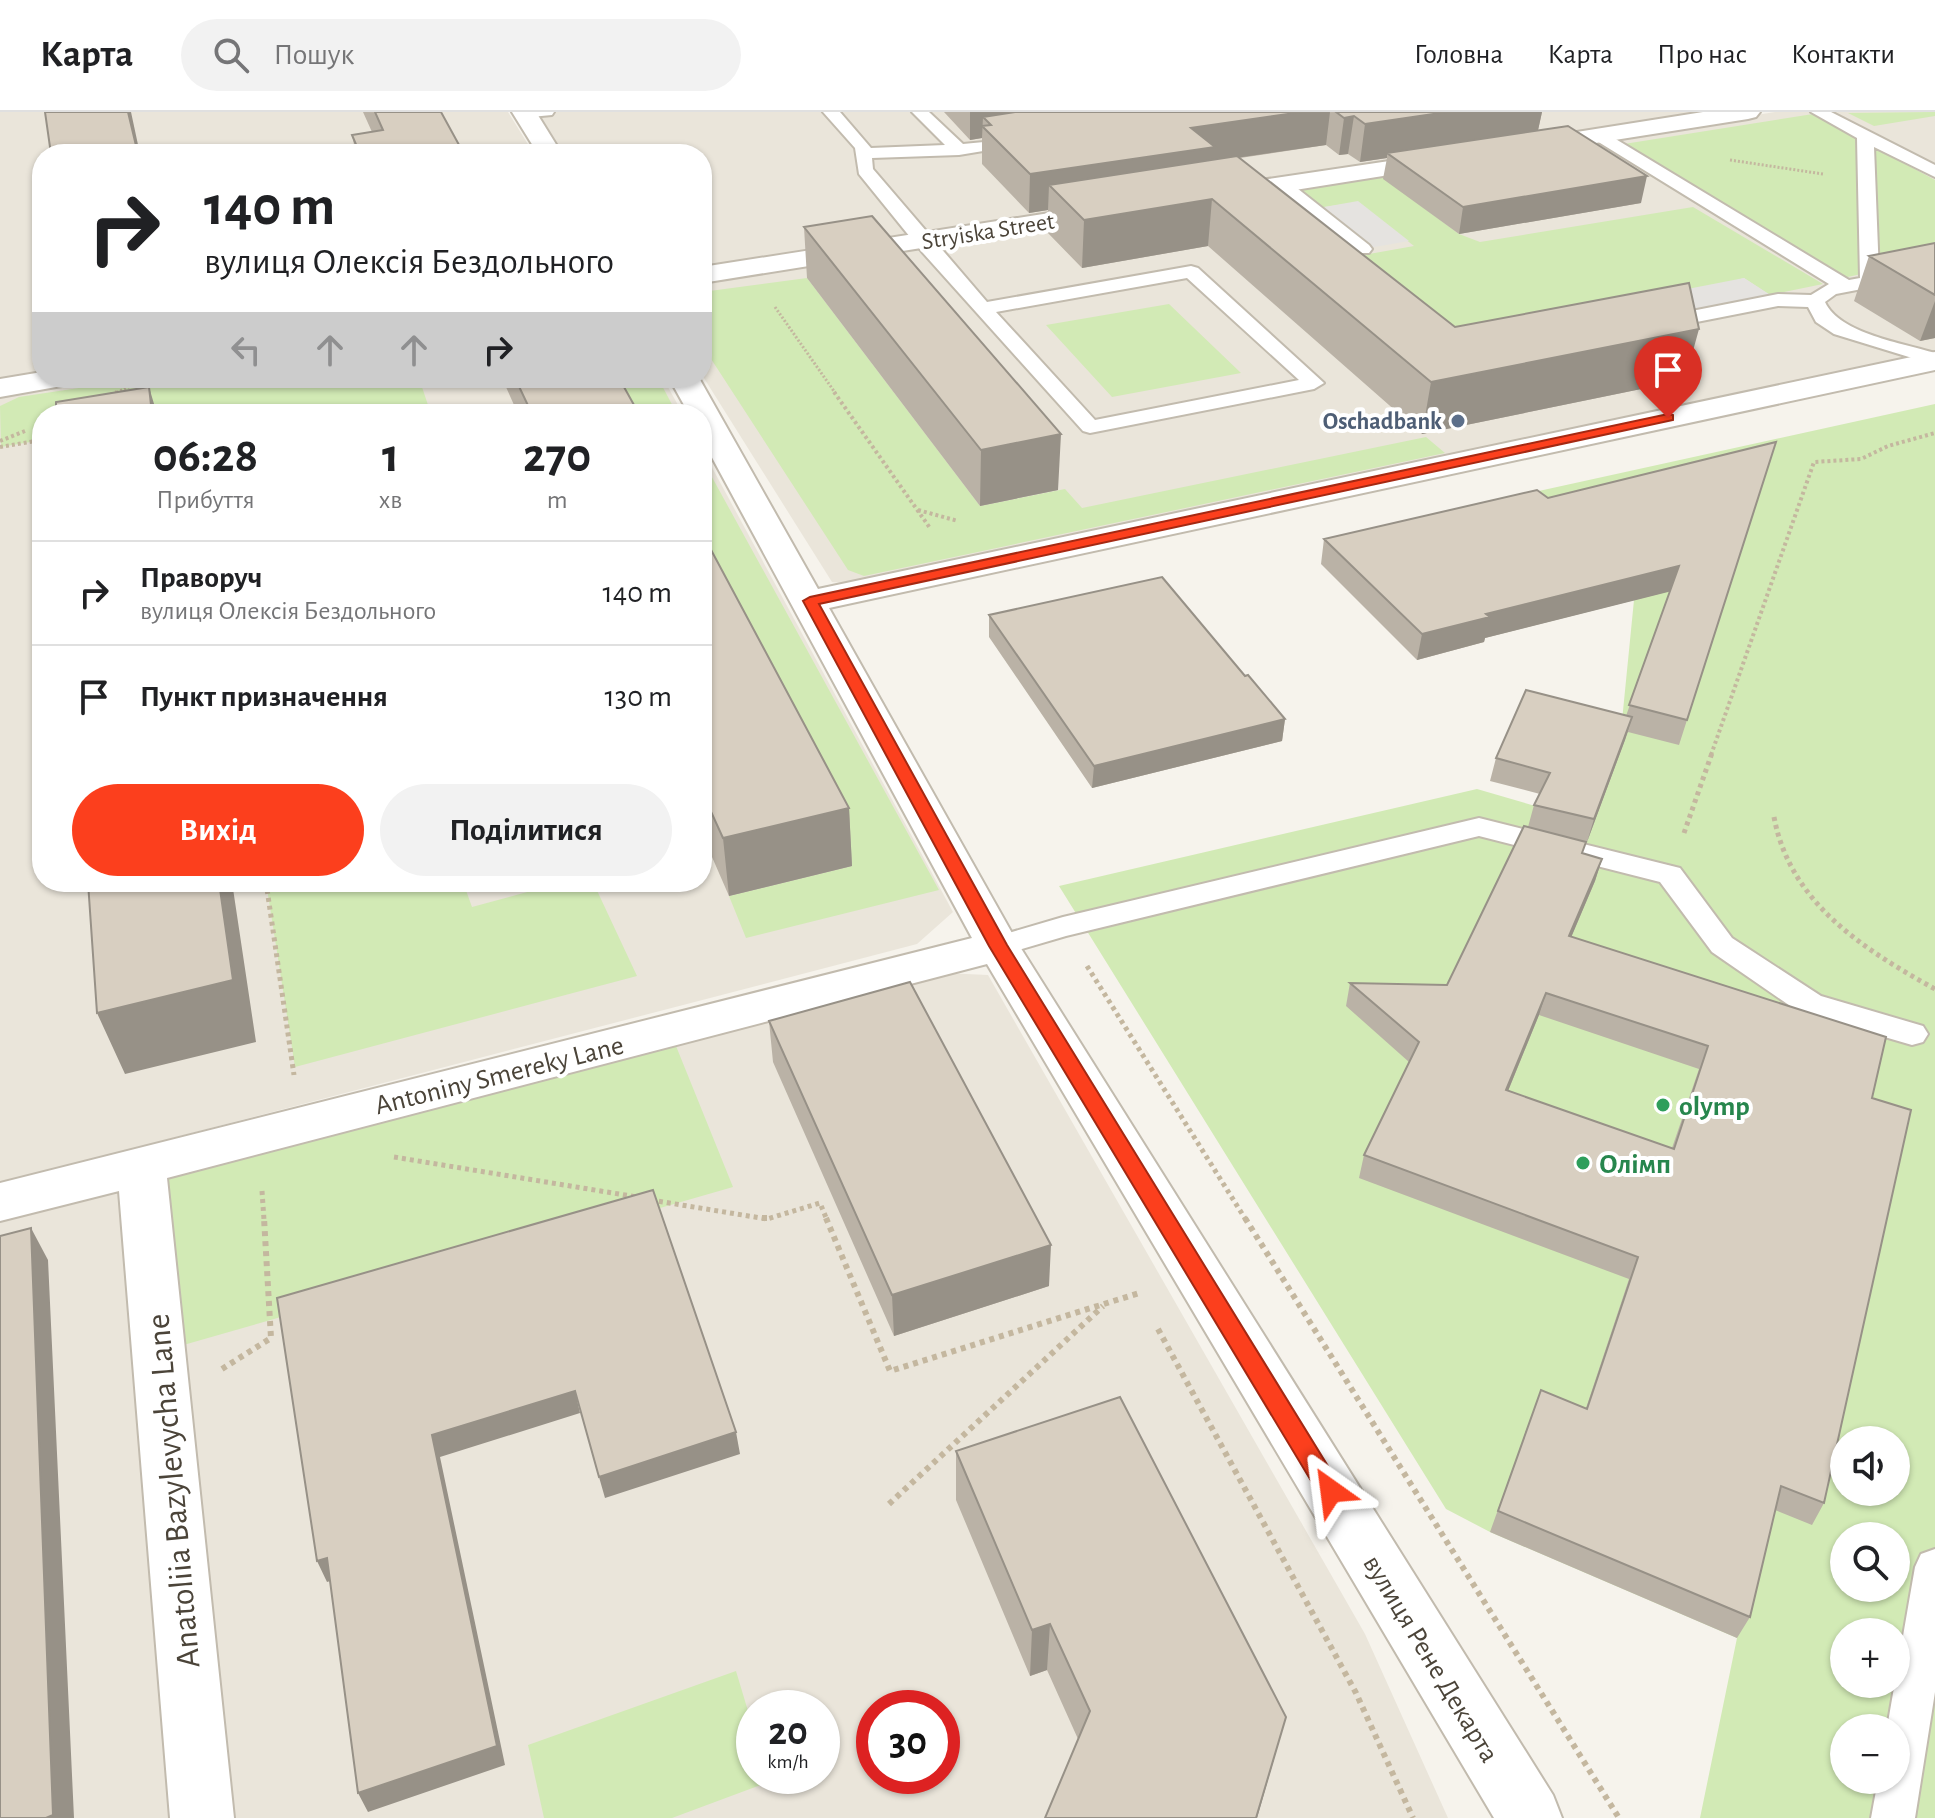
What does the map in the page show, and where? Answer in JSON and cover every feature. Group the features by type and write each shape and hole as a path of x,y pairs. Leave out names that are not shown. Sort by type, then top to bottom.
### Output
{"street":[{"path":"1505,150 1748,112"},
{"path":"532,113 546,144"},
{"path":"1188,199 1474,155"},
{"name":"Stryiska Street","path":"712,273 1125,209"},
{"path":"810,601 1935,360"},
{"path":"0,388 32,383"},
{"name":"вулиця Рене Декарта","path":"712,428 998,946 1530,1818"},
{"name":"Antoniny Smereky Lane","path":"0,1202 998,946"},
{"name":"Anatoliia Bazylevycha Lane","path":"141,1165 202,1818"}],"lane":[{"path":"831,112 863,147 865,170 922,241 1090,427 1314,383 1191,272 984,308"},
{"path":"920,112 959,150"},
{"path":"1819,112 1935,172"},
{"path":"1598,135 1846,286"},
{"path":"1865,136 1870,282"},
{"path":"863,153 959,150 1035,139"},
{"path":"1282,185 1363,249"},
{"path":"1630,329 1778,300 1815,301 1830,289 1935,269"},
{"path":"1815,301 1823,318 1841,330 1935,360"},
{"path":"998,946 1063,927 1479,827 1670,875 1722,945 1810,1004 1912,1034"},
{"path":"1893,1818 1935,1567"}],"path":[{"path":"1730,160 1867,181"},
{"path":"772,302 958,569"},
{"path":"1670,875 1814,462 1861,459 1888,446 1935,433"},
{"path":"0,447 32,442"},
{"path":"1774,817 1783,852 1800,882 1825,912 1859,943 1935,989"},
{"path":"268,892 295,1067"},
{"path":"1063,927 1619,1818"},
{"path":"164,1406 271,1338 258,1135"},
{"path":"381,1155 767,1219 820,1203 890,1371 1139,1293"},
{"path":"1131,1280 1146,1307"},
{"path":"889,1504 1107,1303"},
{"path":"1154,1321 1356,1693 1413,1818"}],"shaded area":[{"path":"0,112 508,112 528,144 32,144 32,376 0,381"},
{"path":"538,112 1712,112 712,268 712,144 558,144"},
{"path":"1775,112 1935,112 1935,354 858,584 832,582 710,388 712,280"},
{"path":"1358,201 1409,241 1363,249 1313,209"},
{"path":"1744,278 1778,300 1600,335 1569,312"},
{"path":"44,388 669,388 677,404 32,404 32,892 712,892 712,467 953,912 917,944 0,1183 0,395"},
{"path":"944,973 988,975 1365,1634 1448,1818 0,1818 0,1221"}],"green space":[{"path":"1935,112 1935,116 1874,126 1848,113"},
{"path":"1813,114 1935,180 1935,258 1843,278 1624,144"},
{"path":"1467,164 1409,197 1459,234 1480,242 1693,207 1823,284 1770,295 1744,278 1462,358 1341,259 1414,246 1358,202 1318,208 1298,190"},
{"path":"807,278 980,506 1065,489 1082,508 1426,437 1445,453 864,576 848,570 712,360 712,291"},
{"path":"1169,304 1241,373 1112,397 1046,325"},
{"path":"79,388 422,388 428,404 32,404 32,442 1,447 0,406 19,397"},
{"path":"605,388 663,388 672,404 613,404"},
{"name":"Олімп","path":"1935,404 1935,1818 1700,1818 1737,1638 1490,1532 1446,1509 1059,886 1477,789 1593,823 1621,731 1634,600 1511,497"},
{"path":"712,477 939,890 746,938 729,896 852,866 712,595"},
{"path":"268,892 467,892 472,907 527,892 598,892 637,976 295,1067"},
{"path":"676,1046 733,1187 180,1346 166,1178"},
{"path":"736,1671 742,1690 736,1690 737,1794 672,1818 544,1818 528,1745"}],"building":[{"path":"45,112 128,112 136,144 50,144"},
{"path":"375,112 441,112 459,144 356,144 352,135 383,130"},
{"path":"1015,112 1302,112 1191,128 1215,147 1030,174 982,126 991,125 983,117"},
{"path":"1336,112 1447,112 1365,124 1354,116 1344,118"},
{"path":"1568,126 1647,176 1463,207 1387,153"},
{"path":"1237,156 1455,327 1689,283 1699,329 1431,382 1212,199 1084,220 1049,185"},
{"path":"872,216 1061,434 981,450 804,227"},
{"path":"1935,243 1935,295 1869,256"},
{"path":"149,388 151,404 56,404"},
{"path":"520,388 625,388 633,404 527,404"},
{"path":"1776,442 1687,720 1629,705 1679,566 1486,614 1490,617 1422,634 1324,539 1537,490 1548,498"},
{"path":"712,552 849,808 723,838 712,814"},
{"path":"1162,577 1285,719 1094,766 989,615"},
{"path":"1526,690 1632,717 1594,819 1534,805 1550,773 1496,758"},
{"path":"1524,826 1586,842 1582,853 1602,859 1569,936 1886,1037 1872,1098 1911,1110 1841,1426 1830,1426 1830,1476 1824,1503 1781,1486 1750,1617 1498,1511 1541,1390 1587,1409 1638,1257 1364,1155 1419,1042 1350,983 1447,985","holes":["1546,993 1708,1046 1674,1149 1506,1090"]},
{"path":"89,892 220,892 233,980 97,1013"},
{"path":"910,982 1051,1245 892,1295 769,1021"},
{"path":"653,1190 736,1432 599,1477 575,1391 432,1435 497,1746 358,1793 327,1558 317,1561 277,1298"},
{"path":"31,1228 53,1815 46,1818 0,1818 0,1236"},
{"path":"1120,1397 1286,1717 1256,1818 1045,1818 1090,1711 1050,1624 1032,1630 956,1451"}],"place":[{"name":"Oschadbank","path":"1458,421"},
{"name":"olymp","path":"1663,1105"},
{"name":"Олімп","path":"1583,1163"}],"route":[{"path":"1331,1491 998,946 810,601 1668,418"}]}
